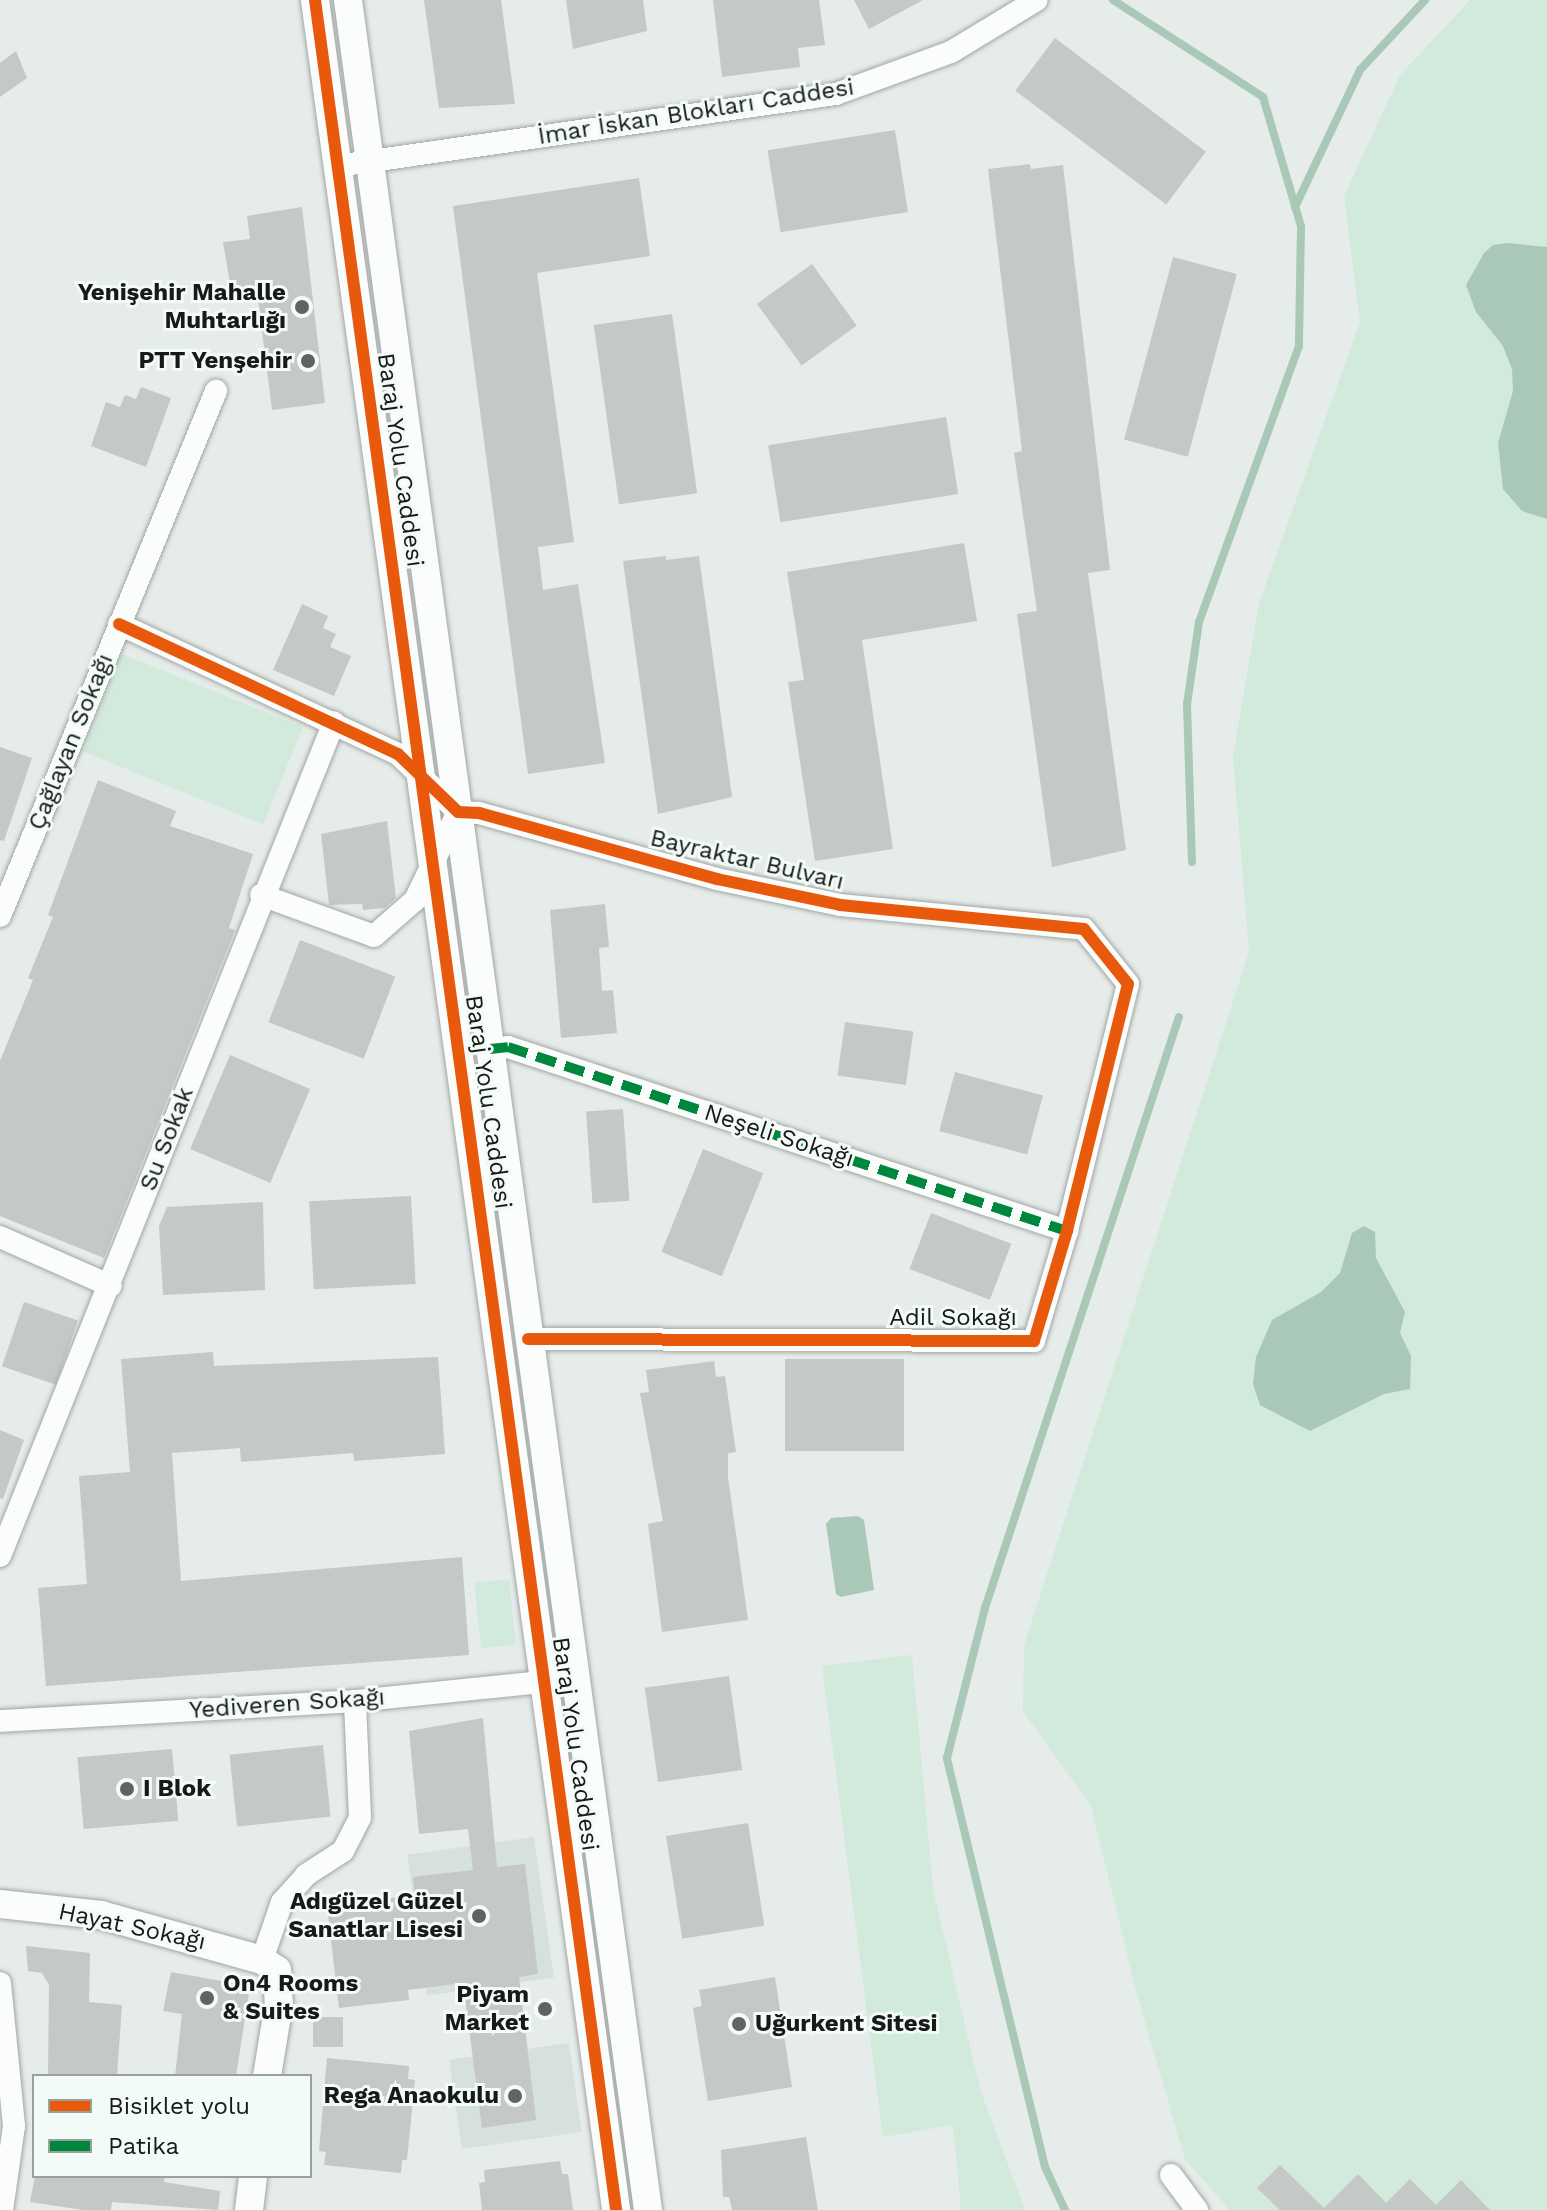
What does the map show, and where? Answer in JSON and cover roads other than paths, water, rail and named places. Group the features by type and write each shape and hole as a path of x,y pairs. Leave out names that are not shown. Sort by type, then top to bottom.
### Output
{"street":[{"name":"Baraj Yolu Caddesi","path":"315,0 616,2210"},
{"name":"Baraj Yolu Caddesi","path":"348,0 573,1679 648,2210"},
{"name":"İmar İskan Blokları Caddesi","path":"337,166 836,94 951,52 1037,0"},
{"name":"Çağlayan Sokağı","path":"0,916 216,391"},
{"path":"119,624 398,754 458,812 415,900 374,936 261,895"},
{"name":"Su Sokak","path":"0,1556 111,1286 261,895 334,722"},
{"name":"Bayraktar Bulvarı","path":"458,812 479,813 717,879 840,905 1084,929"},
{"name":"Adil Sokağı","path":"528,1339 1034,1341 1067,1231 1128,984 1084,929"},
{"name":"Neşeli Sokağı","path":"490,1049 508,1047 1067,1231"},
{"path":"0,1237 111,1286"},
{"name":"Yediveren Sokağı","path":"0,1721 355,1701 573,1679"},
{"path":"267,2074 279,2003 277,1970 262,1960 282,1902 306,1875 343,1851 360,1817 355,1701"},
{"name":"Hayat Sokağı","path":"0,1904 101,1915 262,1960"},
{"path":"0,1983 14,2126 2,2210"},
{"path":"1171,2175 1197,2210"},
{"path":"249,2210 253,2178"}],"waterway":[{"path":"1113,0 1263,97 1301,226 1299,346 1199,622 1187,704 1192,862"},
{"path":"1295,207 1360,70 1425,0"},
{"path":"1065,2210 1045,2167 947,1758 985,1608 1179,1017"}],"place":[{"name":"Yenişehir Mahalle Muhtarlığı","path":"302,307"},
{"name":"PTT Yenşehir","path":"308,361"},
{"name":"I Blok","path":"127,1789"},
{"name":"Adıgüzel Güzel Sanatlar Lisesi","path":"479,1916"},
{"name":"On4 Rooms & Suites","path":"207,1998"},
{"name":"Piyam Market","path":"545,2009"},
{"name":"Uğurkent Sitesi","path":"739,2024"},
{"name":"Rega Anaokulu","path":"515,2096"}]}
